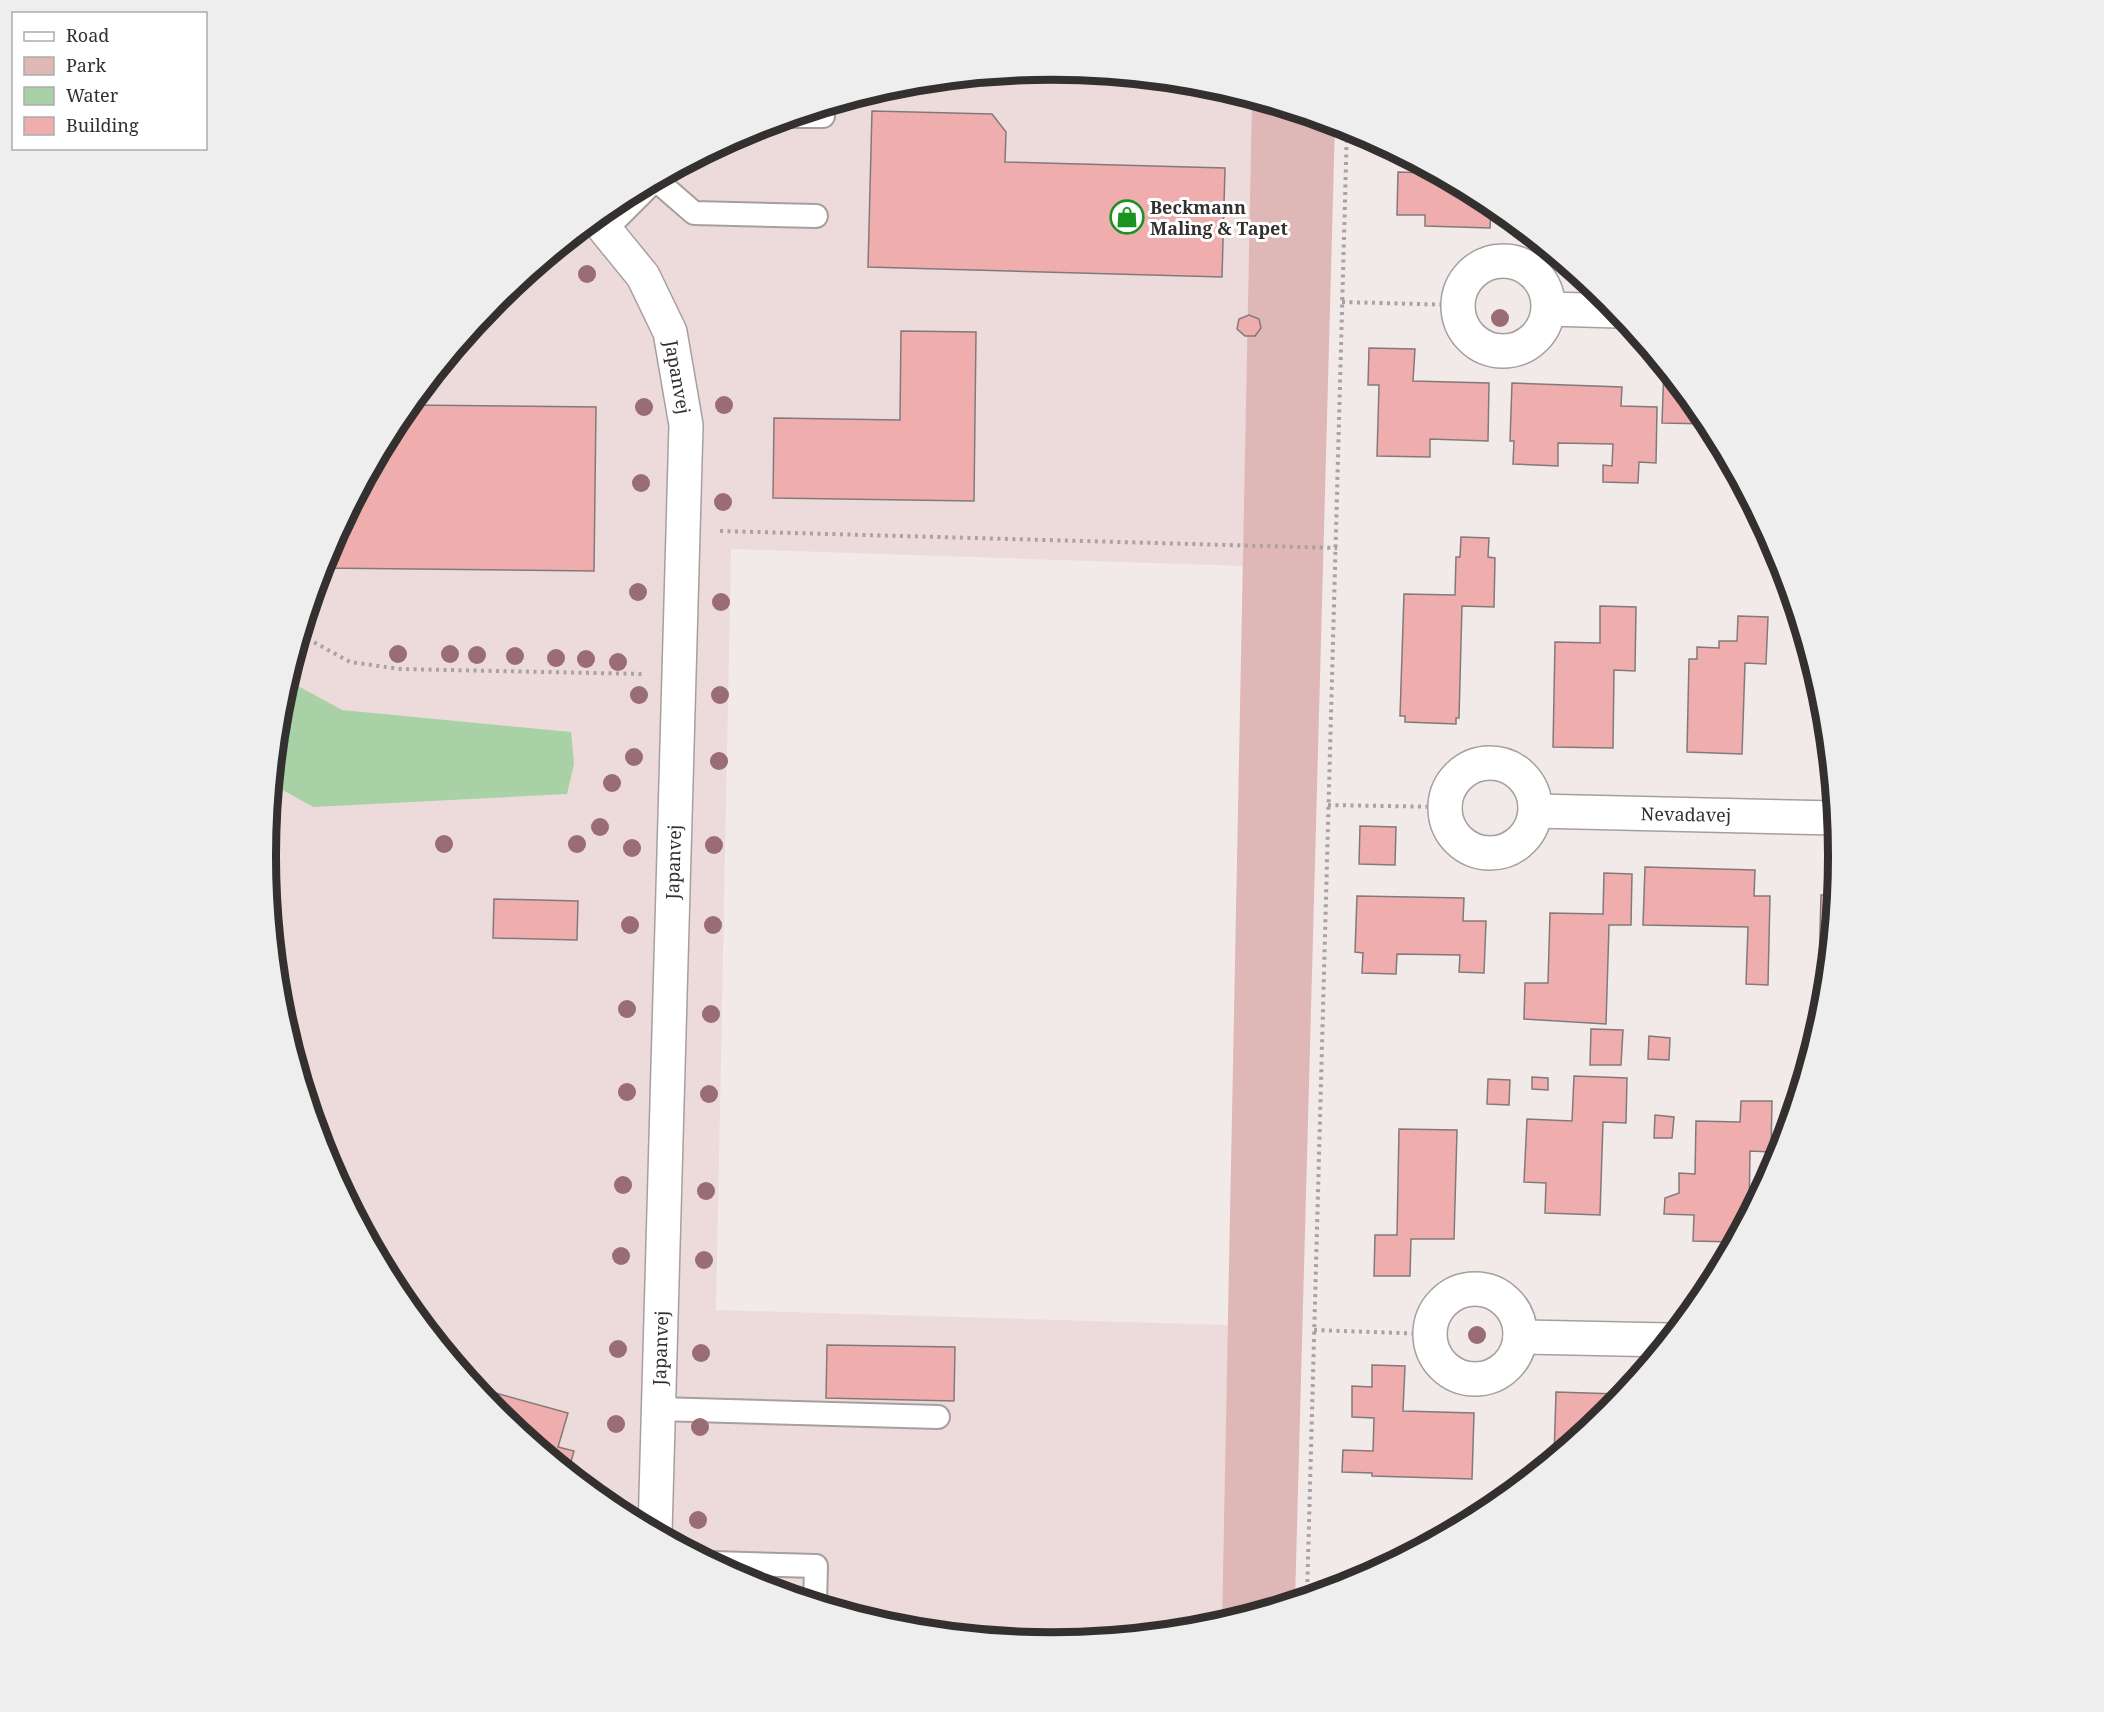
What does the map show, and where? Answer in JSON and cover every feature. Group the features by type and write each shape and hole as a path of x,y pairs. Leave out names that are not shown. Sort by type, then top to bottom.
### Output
{"street":[{"name":"Japanvej","path":"600,225 643,276 670,332 686,425 655,1523"},
{"path":"1496,261 1509,261 1534,272 1543,283 1548,296 1549,309 1545,324 1537,338 1524,347 1509,352 1493,351 1479,345 1467,334 1460,321 1458,305 1461,290 1469,276 1481,266 1496,261"},
{"path":"1549,309 1604,311"},
{"path":"1492,762 1506,765 1519,772 1528,782 1534,796 1536,811 1532,825 1524,839 1511,848 1496,853 1480,852 1466,846 1454,836 1446,822 1444,807 1447,792 1464,770 1478,764 1492,762"},
{"name":"Nevadavej","path":"1536,811 1827,818"},
{"path":"1476,1288 1491,1291 1503,1298 1513,1309 1519,1322 1520,1337 1517,1352 1508,1365 1496,1375 1481,1380 1465,1379 1451,1373 1439,1363 1431,1349 1429,1334 1431,1320 1438,1307 1449,1296 1462,1290 1476,1288"},
{"path":"1520,1337 1659,1340"}],"lane":[{"path":"818,116 823,116"},
{"path":"662,185 693,213 816,216"},
{"path":"658,1409 938,1417"},
{"path":"734,1564 816,1566 815,1595"}],"path":[{"path":"1307,1589 1347,138"},
{"path":"1342,302 1458,305"},
{"path":"683,530 1337,548"},
{"path":"307,638 350,662 400,669 679,675"},
{"path":"1328,805 1444,807"},
{"path":"1314,1330 1429,1334"}],"shaded area":[{"path":"1001,81 1103,81 1203,94 1252,106 1243,566 731,549 716,1310 1228,1325 1222,1613 1153,1626 1103,1631 1001,1631 901,1618 851,1606 755,1573 664,1528 621,1502 540,1440 468,1368 406,1287 356,1199 317,1106 290,1007 282,957 277,907 277,805 290,705 302,655 317,606 356,513 406,425 436,383 468,344 540,272 621,210 664,184 755,139 802,121 901,94"}],"green space":[{"path":"1252,106 1335,134 1295,1593 1222,1613"}],"water":[{"path":"295,684 342,710 571,732 574,764 567,794 313,807 279,788 282,755"}],"building":[{"path":"872,111 992,114 1006,132 1005,162 1225,168 1222,277 868,267"},
{"path":"1398,172 1419,173 1483,210 1491,215 1490,228 1425,226 1425,215 1397,215"},
{"path":"1249,315 1259,319 1261,328 1255,336 1245,336 1237,329 1239,319"},
{"path":"901,331 976,332 974,501 773,498 774,418 900,420"},
{"path":"1369,348 1415,349 1413,381 1489,383 1488,441 1430,439 1430,457 1377,456 1379,385 1368,385"},
{"path":"1664,378 1697,424 1662,423"},
{"path":"1512,383 1622,387 1621,406 1657,407 1656,463 1639,462 1638,483 1603,482 1603,465 1612,466 1613,444 1558,443 1558,466 1513,464 1514,441 1510,441"},
{"path":"420,405 596,407 594,571 332,568 356,513 380,468"},
{"path":"1461,537 1489,538 1488,557 1495,558 1494,607 1462,606 1459,718 1456,718 1456,724 1405,722 1405,716 1400,716 1404,594 1455,595 1456,557 1460,557"},
{"path":"1600,606 1636,607 1635,671 1614,670 1613,748 1553,747 1555,642 1600,643"},
{"path":"1738,616 1768,617 1766,664 1745,663 1742,754 1687,752 1689,659 1697,659 1697,647 1719,648 1719,641 1737,641"},
{"path":"1360,826 1396,827 1395,865 1359,864"},
{"path":"1645,867 1755,870 1754,896 1770,896 1768,985 1746,984 1748,927 1643,925"},
{"path":"1604,873 1632,874 1631,925 1609,925 1606,1024 1524,1019 1525,983 1548,983 1550,913 1603,914"},
{"path":"1821,895 1827,895 1822,957 1819,977"},
{"path":"1357,896 1464,898 1463,921 1486,921 1484,973 1459,972 1460,955 1397,954 1396,974 1362,973 1363,953 1355,952"},
{"path":"494,899 578,901 577,940 493,938"},
{"path":"1591,1029 1623,1030 1621,1065 1590,1065"},
{"path":"1649,1036 1670,1038 1669,1060 1648,1059"},
{"path":"1574,1076 1627,1078 1626,1123 1603,1122 1600,1215 1545,1213 1546,1183 1524,1182 1527,1119 1572,1121"},
{"path":"1532,1077 1548,1078 1548,1090 1532,1089"},
{"path":"1488,1079 1510,1080 1509,1105 1487,1104"},
{"path":"1741,1101 1772,1101 1769,1152 1750,1151 1749,1196 1725,1242 1693,1241 1694,1215 1664,1214 1665,1198 1679,1193 1679,1173 1695,1174 1696,1121 1740,1122"},
{"path":"1655,1115 1674,1117 1672,1138 1654,1138"},
{"path":"1399,1129 1457,1130 1454,1239 1411,1239 1410,1276 1374,1276 1375,1235 1397,1235"},
{"path":"827,1345 955,1347 954,1401 826,1398"},
{"path":"1372,1365 1405,1366 1403,1411 1474,1413 1472,1479 1372,1476 1372,1473 1342,1472 1343,1450 1373,1451 1374,1418 1352,1417 1352,1386 1372,1387"},
{"path":"490,1391 568,1413 558,1447 574,1451 570,1465 540,1440"},
{"path":"1556,1392 1612,1394 1564,1440 1554,1448"}],"place":[{"name":"Beckmann Maling & Tapet","path":"1127,217"}]}
